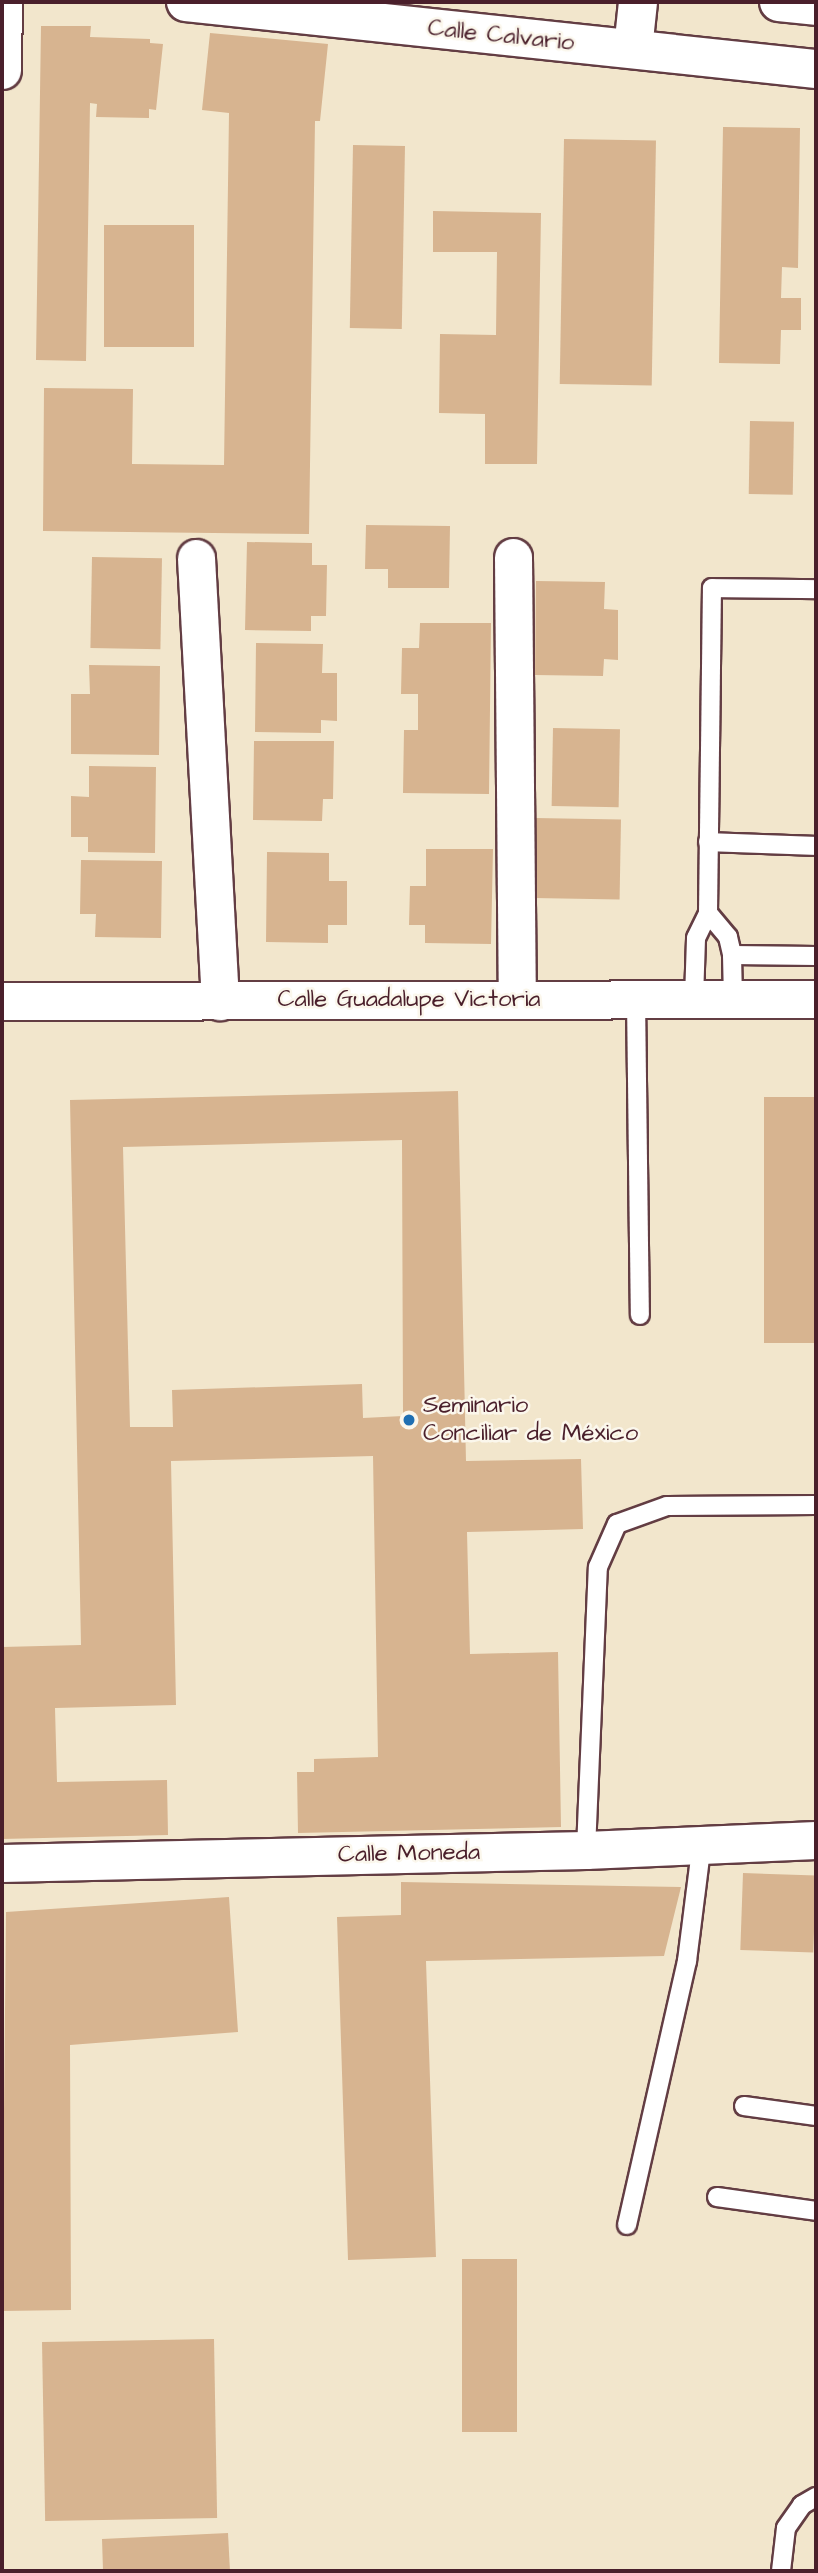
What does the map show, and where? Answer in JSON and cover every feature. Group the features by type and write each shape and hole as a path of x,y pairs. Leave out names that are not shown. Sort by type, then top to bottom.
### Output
{"street":[{"path":"2,70 3,2"},
{"name":"Calle Calvario","path":"186,2 356,11 633,49 816,69"},
{"path":"633,49 638,2"},
{"path":"779,2 816,6"},
{"path":"513,557 517,999"},
{"path":"196,558 220,1001"},
{"name":"Calle Guadalupe Victoria","path":"2,1002 816,999"},
{"name":"Calle Moneda","path":"2,1863 586,1850 816,1840"}],"lane":[{"path":"694,999 696,938 708,913 712,588 816,589"},
{"path":"708,842 816,846"},
{"path":"708,913 725,931 732,955 733,999"},
{"path":"732,955 816,956"},
{"path":"636,999 640,1315"},
{"path":"586,1850 598,1567 617,1524 667,1506 816,1505"},
{"path":"627,2225 687,1961 702,1843"},
{"path":"744,2106 816,2116"},
{"path":"717,2197 816,2211"},
{"path":"781,2571 786,2528 802,2505 816,2497"}],"building":[{"path":"41,26 91,26 90,37 150,39 150,43 163,44 156,110 149,109 149,118 96,117 97,104 90,103 86,361 36,360"},
{"path":"210,33 328,44 320,121 315,121 309,534 43,531 44,388 133,389 132,464 224,465 229,113 202,110"},
{"path":"723,127 800,128 798,268 782,267 781,298 801,298 801,330 781,330 780,364 719,363"},
{"path":"564,139 656,141 652,386 560,384"},
{"path":"353,145 405,146 402,329 350,328"},
{"path":"433,211 541,213 537,464 485,464 485,414 439,413 440,334 496,335 497,252 433,252"},
{"path":"104,225 194,225 194,347 104,347"},
{"path":"750,421 794,422 793,495 749,494"},
{"path":"366,525 450,526 449,588 388,588 388,569 365,569"},
{"path":"247,542 312,543 312,565 327,565 326,616 311,616 311,631 245,630"},
{"path":"92,557 162,558 160,649 90,648"},
{"path":"536,581 605,582 604,609 618,610 618,660 604,659 603,676 535,675"},
{"path":"420,623 491,623 489,794 403,793 404,730 418,730 418,694 401,694 402,648 419,648"},
{"path":"256,643 323,644 322,673 337,673 337,721 321,720 321,733 255,732"},
{"path":"89,665 160,666 159,755 71,754 71,694 90,694"},
{"path":"553,728 620,729 619,807 552,806"},
{"path":"254,741 334,741 333,799 323,799 322,821 253,820"},
{"path":"89,766 156,767 155,853 88,852 88,837 71,837 71,796 89,797"},
{"path":"535,818 621,820 620,899 534,898"},
{"path":"426,849 493,849 491,944 425,943 425,925 409,925 410,886 426,886"},
{"path":"267,852 329,853 329,881 347,881 347,925 328,925 328,943 266,942"},
{"path":"81,860 162,861 161,938 95,937 96,914 80,914"},
{"path":"458,1091 466,1461 581,1459 583,1529 467,1532 470,1654 558,1652 561,1827 298,1833 297,1772 314,1772 314,1759 378,1757 373,1456 171,1461 176,1705 55,1708 57,1782 167,1780 168,1835 2,1839 2,1647 81,1645 70,1100","holes":["402,1140 403,1416 363,1418 362,1384 172,1390 173,1427 130,1427 123,1147"]},
{"path":"764,1097 816,1097 816,1343 764,1343"},
{"path":"743,1873 816,1876 813,1953 740,1950"},
{"path":"401,1882 681,1887 664,1956 426,1961 436,2257 348,2260 337,1917 401,1915"},
{"path":"229,1897 238,2032 70,2045 71,2310 2,2311 6,1912"},
{"path":"462,2259 517,2259 517,2432 462,2432"},
{"path":"214,2339 217,2518 45,2521 42,2342"},
{"path":"228,2533 230,2571 103,2571 102,2539"}],"place":[{"name":"Seminario Conciliar de México","path":"409,1420"}]}
